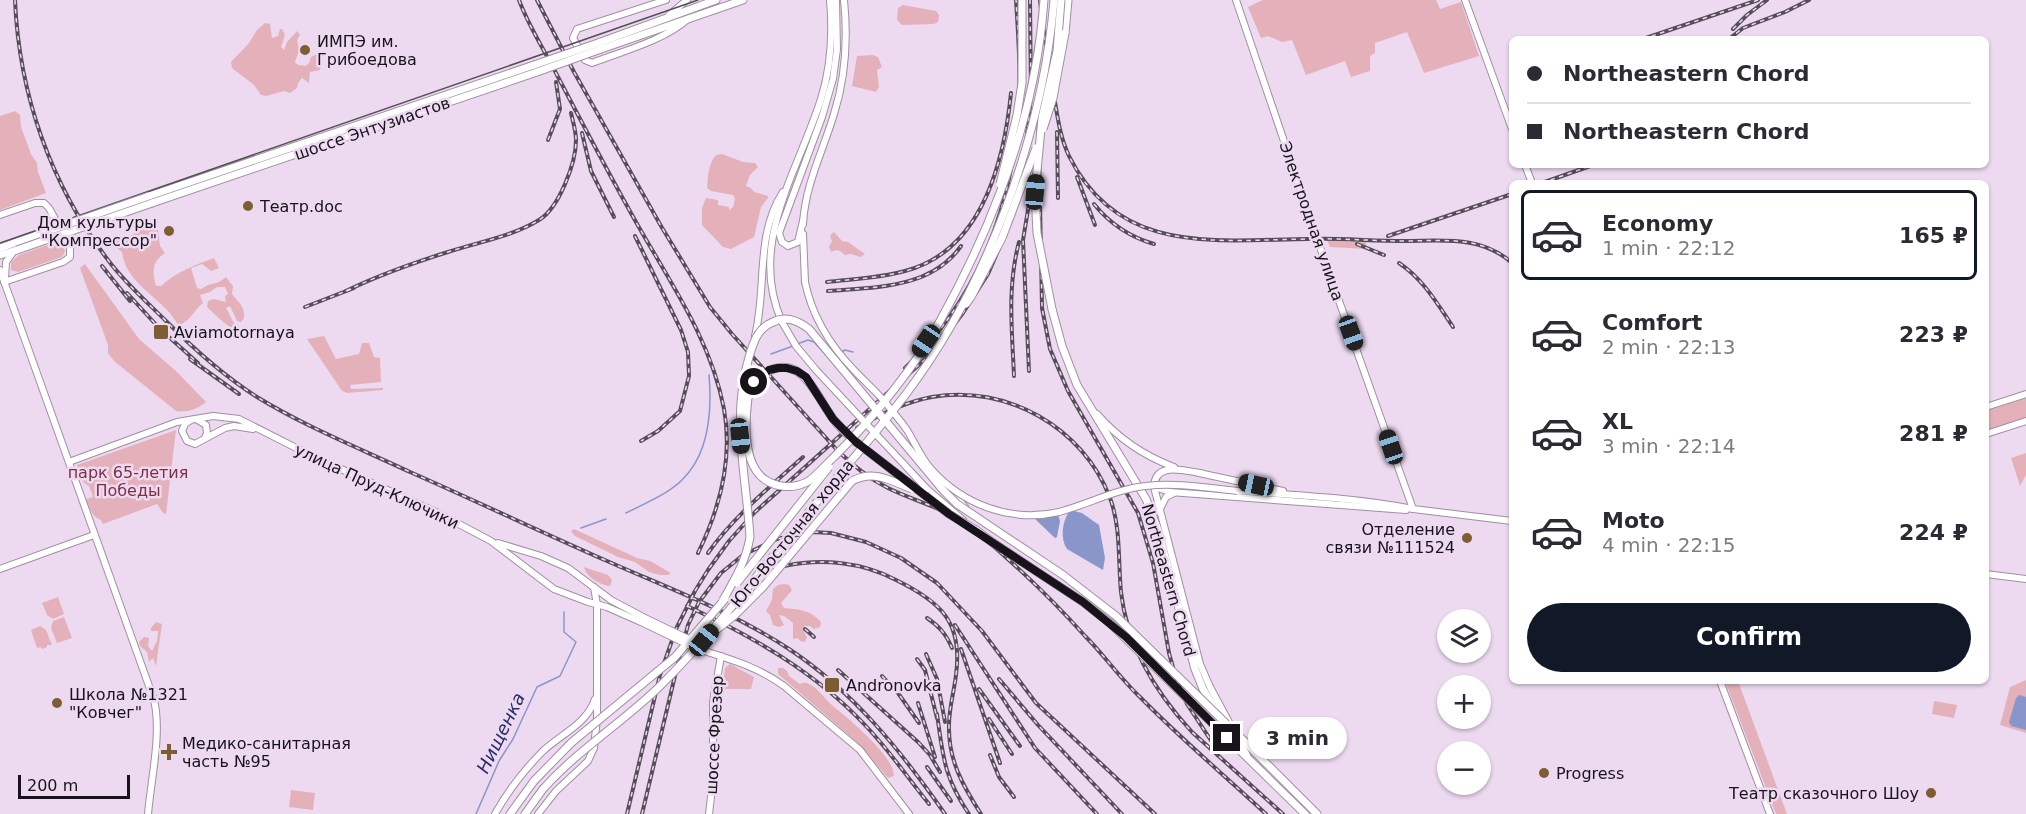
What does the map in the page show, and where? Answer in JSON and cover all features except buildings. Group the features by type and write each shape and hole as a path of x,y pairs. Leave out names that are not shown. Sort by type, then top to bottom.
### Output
{"main road":[{"name":"шоссе Энтузиастов","path":"600,46 663,19 716,0"},
{"name":"шоссе Энтузиастов","path":"0,255 14,247 535,68 743,0"},
{"path":"993,210 1011,142 1022,83 1022,0"},
{"name":"Northeastern Chord","path":"1044,0 1033,85 1010,169 971,260 939,323 902,379 843,447 814,477 805,483 785,487 772,484 753,466 747,439 749,390 754,382 769,370 787,368 797,371 813,386 833,419 845,432 922,494 1083,602 1110,623 1307,814"},
{"name":"Юго-Восточная хорда","path":"525,814 543,789 579,753 657,689 699,643 906,394 957,315 980,269 1013,189 1038,102 1054,0"},
{"name":"Northeastern Chord","path":"1061,0 1057,51 1042,118 1035,192 1035,217 1040,252 1052,309 1062,346 1077,386 1146,499 1158,530 1195,669 1211,703 1223,720"},
{"path":"957,315 971,297 990,264 1019,195 1053,98 1065,33 1068,0"},
{"name":"шоссе Энтузиастов","path":"0,248 14,247"},
{"name":"Northeastern Chord","path":"754,342 765,325 783,318 800,322 809,329 957,504 1090,594 1116,616 1223,720"},
{"path":"723,600 742,566 750,537 739,409 744,374 754,342"},
{"name":"Юго-Восточная хорда","path":"510,814 534,781 571,743 675,657 723,600 843,447"},
{"path":"699,643 735,615 763,587 852,481 865,475 879,476 922,494"},
{"path":"1223,720 1317,814"}],"street":[{"path":"666,0 577,29 573,33 573,38 585,60 592,63 655,39 677,29 689,19"},
{"path":"663,19 675,12 687,0"},
{"path":"801,157 827,77 831,47 830,0"},
{"path":"836,0 838,33 833,79 822,117 780,232 779,237 788,246 798,242 811,179 834,116 843,79 846,43 844,0"},
{"name":"Электродная улица","path":"1236,0 1319,246 1413,509"},
{"path":"1466,0 1509,121"},
{"path":"822,117 790,181 776,221 769,255 771,287 775,302 783,322 804,356 927,489 976,530"},
{"path":"754,342 762,301 764,244 769,222 790,181"},
{"path":"0,215 35,203 44,203 56,220 70,246 71,253 70,257 63,262 4,282"},
{"name":"Northeastern Chord","path":"803,221 805,282 811,307 824,332 851,366 882,398 948,490 981,521"},
{"path":"0,241 14,247 6,261 4,282"},
{"path":"0,270 156,708 148,814"},
{"path":"1989,407 2026,394"},
{"path":"1088,404 1111,429 1137,450 1172,466 1304,498"},
{"name":"улица Пруд-Ключики","path":"69,462 177,422 213,416 231,417 438,513 491,541 557,563 579,575 642,620"},
{"path":"194,419 203,422 207,434 203,441 191,443 184,438 183,431 185,424 194,419"},
{"path":"1989,433 2026,421"},
{"path":"171,425 183,431"},
{"name":"улица Пруд-Ключики","path":"203,441 225,428 242,427 263,431"},
{"path":"932,470 957,491 975,502 1002,513 1019,515 1032,516 1059,512 1127,489 1147,486 1181,486 1398,506 1509,521"},
{"path":"1201,473 1166,470 1156,477 1154,487 1200,664 1235,735 1250,759 1307,814"},
{"path":"1154,487 1162,491 1304,498"},
{"path":"1160,510 1167,496 1181,492"},
{"path":"0,569 94,535"},
{"name":"улица Пруд-Ключики","path":"491,541 554,589 642,620"},
{"path":"1989,574 2026,579"},
{"path":"538,814 556,790 588,760 594,748 597,693 597,605 594,586"},
{"path":"642,620 699,643 721,656 772,677 860,750 909,814"},
{"name":"шоссе Фрезер","path":"709,814 713,779 713,702 721,656"},
{"path":"1721,684 1770,814"},
{"path":"495,814 511,789 534,761 558,738 588,716 597,693"},
{"path":"574,727 588,726 595,738"},
{"path":"1235,735 1317,814"}],"green space":[{"path":"1263,0 1436,0 1440,9 1461,2 1479,56 1424,73 1407,32 1375,43 1375,53 1370,56 1370,71 1351,77 1345,61 1306,75 1292,40 1282,42 1268,36 1261,38 1248,7"},
{"path":"903,5 936,11 939,15 938,22 902,25 897,20 898,8"},
{"path":"265,23 270,24 272,38 278,36 282,29 285,35 281,47 284,50 287,42 297,31 300,35 297,40 299,50 295,62 298,65 306,66 311,57 319,53 322,57 320,70 310,72 309,83 302,78 297,88 290,93 284,91 266,96 261,95 254,85 232,68 231,62"},
{"path":"857,56 878,57 882,67 877,70 879,87 876,92 852,86"},
{"path":"15,111 20,115 21,127 31,154 37,163 46,193 0,210 0,116"},
{"path":"722,154 743,162 755,163 758,167 750,175 746,186 754,192 768,196 761,207 754,237 731,249 723,247 702,225 702,208 706,198 718,200 718,205 729,207 729,210 733,207 735,199 733,195 711,191 707,188 711,162 716,155"},
{"path":"144,223 158,230 160,246 165,253 155,263 156,286 161,286 179,273 214,258 219,268 211,271 202,264 191,268 197,288 201,289 226,277 233,286 232,294 243,310 244,318 241,322 237,321 230,306 226,308 235,325 232,328 207,307 208,301 214,299 226,302 225,296 228,294 225,287 217,287 200,295 203,303 189,319 178,325 164,307 130,273 122,252 114,246 116,239 132,235"},
{"path":"834,232 842,241 848,242 865,254 861,257 845,255 838,250 831,252 830,236"},
{"path":"1327,240 1366,241 1366,249 1330,247"},
{"path":"62,243 65,251 62,257 18,272 11,270 11,262 19,255 50,244 51,246"},
{"path":"85,264 139,339 177,372 206,402 192,410 176,411 114,361 108,353 108,345 80,268"},
{"path":"324,336 336,359 359,354 362,343 369,343 374,357 380,358 381,382 350,385 351,389 383,388 383,390 347,393 342,391 307,339"},
{"path":"2026,398 2026,418 1989,430 1989,410"},
{"name":"парк 65-летия Победы","path":"176,430 166,514 157,504 103,524 90,509 86,499 93,497 89,486 77,471 77,465"},
{"path":"2026,453 2026,475 2020,486 2011,458"},
{"path":"574,529 637,558 650,561 671,573 660,575 649,572 635,562 618,557 575,536 571,531"},
{"path":"584,567 608,575 612,580 610,586 594,580"},
{"path":"784,584 789,585 792,590 781,603 784,608 809,613 821,622 820,627 814,629 804,626 807,637 805,642 798,638 793,639 793,623 779,615 784,625 779,627 773,625 766,611 772,600 773,589"},
{"path":"58,597 64,614 53,619 47,615 42,603"},
{"path":"64,617 72,638 57,643 51,628 53,621"},
{"path":"156,622 162,624 156,666 153,658 149,662 147,652 139,642 144,637 149,638 148,646 152,651 157,641 158,631 151,631 151,628"},
{"path":"40,626 46,630 52,645 47,645 42,649 37,648 31,630"},
{"path":"730,664 754,677 751,689 726,689 722,693 725,668"},
{"path":"778,668 783,668 800,684 806,683 815,688 879,748 887,758 894,776 888,778 858,743 778,674"},
{"path":"2026,680 2026,733 2000,725 2010,687"},
{"path":"1726,684 1739,684 1787,814 1776,814"},
{"path":"1934,701 1957,705 1954,718 1932,714"},
{"path":"291,790 315,793 313,810 289,807"}],"water":[{"path":"1035,512 1058,514 1060,521 1057,537 1055,538 1034,518"},
{"path":"1069,512 1082,513 1099,525 1105,558 1103,570 1067,549 1065,545 1063,530 1065,521"},
{"path":"2019,695 2026,697 2026,730 2011,726 2009,722"}],"waterway":[{"name":"Нищенка","path":"797,344 808,340 814,342 825,354"},
{"name":"Нищенка","path":"771,354 793,346"},
{"name":"Нищенка","path":"840,353 845,350 853,352"},
{"name":"Нищенка","path":"626,513 670,490 682,480 698,458 709,417 709,375"},
{"name":"Нищенка","path":"581,528 606,519"},
{"name":"Нищенка","path":"476,814 499,761 513,739 537,687 560,676 576,642 564,632 564,612"}],"tram line":[{"path":"0,243 698,0"}],"railway":[{"path":"15,0 23,70 31,104 42,138 70,201 115,268 136,292 199,352 257,397 313,428 700,601 746,623 789,649 835,684 875,724 945,814"},
{"path":"519,0 532,29 611,177 680,298 711,363 724,409 726,465 713,519 698,553"},
{"path":"537,0 574,72 661,226 710,307 732,334 837,450 855,466 888,488 954,516 1003,554 1059,608 1155,712 1266,814"},
{"path":"905,368 954,311 973,279 1001,211 1016,139 1019,101 1016,0"},
{"path":"627,814 660,675 676,629 708,570 729,541 755,512 932,353 963,313 988,274 1010,223 1023,172 1031,97 1030,0"},
{"path":"1040,0 1057,115 1066,148 1090,188 1114,211 1142,226 1172,235 1205,240 1461,241 1488,248 1509,261"},
{"path":"1652,36 1758,0"},
{"path":"1733,29 1767,0"},
{"path":"1733,36 1743,28 1809,0"},
{"path":"548,140 560,109 556,82"},
{"path":"827,282 876,277 905,271 931,260 953,244 971,224 995,174 1008,120 1011,93"},
{"path":"1038,95 1042,308 1050,349 1068,391 1138,513 1153,563 1169,653 1176,678 1187,704 1212,742"},
{"path":"346,291 396,270 506,235 539,220 553,206 570,172 576,140 571,113"},
{"path":"1057,132 1058,198"},
{"path":"582,133 591,171 614,217"},
{"path":"1550,180 1584,168"},
{"path":"1029,371 1023,240 1034,174"},
{"path":"1077,177 1095,225"},
{"path":"1388,236 1509,195"},
{"path":"1094,204 1121,229 1154,244"},
{"path":"635,236 681,330 688,352 689,376 680,411 658,431 641,441"},
{"path":"1014,376 1012,292 1019,242"},
{"path":"1357,244 1384,255"},
{"path":"828,291 883,286 918,278 934,271 949,260 961,246"},
{"path":"1399,263 1422,284 1453,327"},
{"path":"102,266 130,301"},
{"path":"305,307 354,288"},
{"path":"127,293 160,329 198,363"},
{"path":"190,359 239,394"},
{"path":"857,428 902,405 932,397 960,395 987,397 1014,405 1039,416 1061,431 1081,450 1098,473 1114,509 1124,612 1145,668 1155,685 1192,732 1283,814"},
{"path":"708,553 741,514 803,457"},
{"path":"642,814 688,625 699,602 721,573 743,555 777,539 812,532 831,533 866,542 901,558 937,583 982,631 1036,703 1155,814"},
{"path":"784,566 827,562 870,569 912,588 937,606 946,616 956,641 957,657 949,719 951,750 963,783 981,814"},
{"path":"687,606 759,643 825,688 874,735 929,804"},
{"path":"927,618 942,631 952,648"},
{"path":"955,625 1035,748 1097,814"},
{"path":"805,629 814,637"},
{"path":"961,649 1000,763"},
{"path":"926,654 937,679 945,722"},
{"path":"917,659 925,670 937,718"},
{"path":"838,670 918,742 930,755 940,772"},
{"path":"882,676 898,693 919,723"},
{"path":"999,679 1038,725 1122,814"},
{"path":"979,689 1020,746"},
{"path":"918,703 935,757"},
{"path":"937,714 949,777 969,814"},
{"path":"989,719 1012,754"},
{"path":"990,755 999,777 1014,797"},
{"path":"927,767 951,801"}],"place":[{"name":"ИМПЭ им. Грибоедова","path":"305,50"},
{"name":"Театр.doc","path":"248,206"},
{"name":"Дом культуры \"Компрессор\"","path":"169,231"},
{"name":"Aviamotornaya","path":"161,332"},
{"name":"Отделение связи №111524","path":"1467,538"},
{"name":"Andronovka","path":"832,685"},
{"name":"Школа №1321 \"Ковчег\"","path":"57,703"},
{"name":"Медико-санитарная часть №95","path":"169,752"},
{"name":"Progress","path":"1544,773"},
{"name":"Театр сказочного Шоу","path":"1931,793"}],"route":[{"path":"754,382 769,370 778,368 797,371 806,377 833,419 856,442 949,514 1058,585 1110,623 1227,738"}]}
